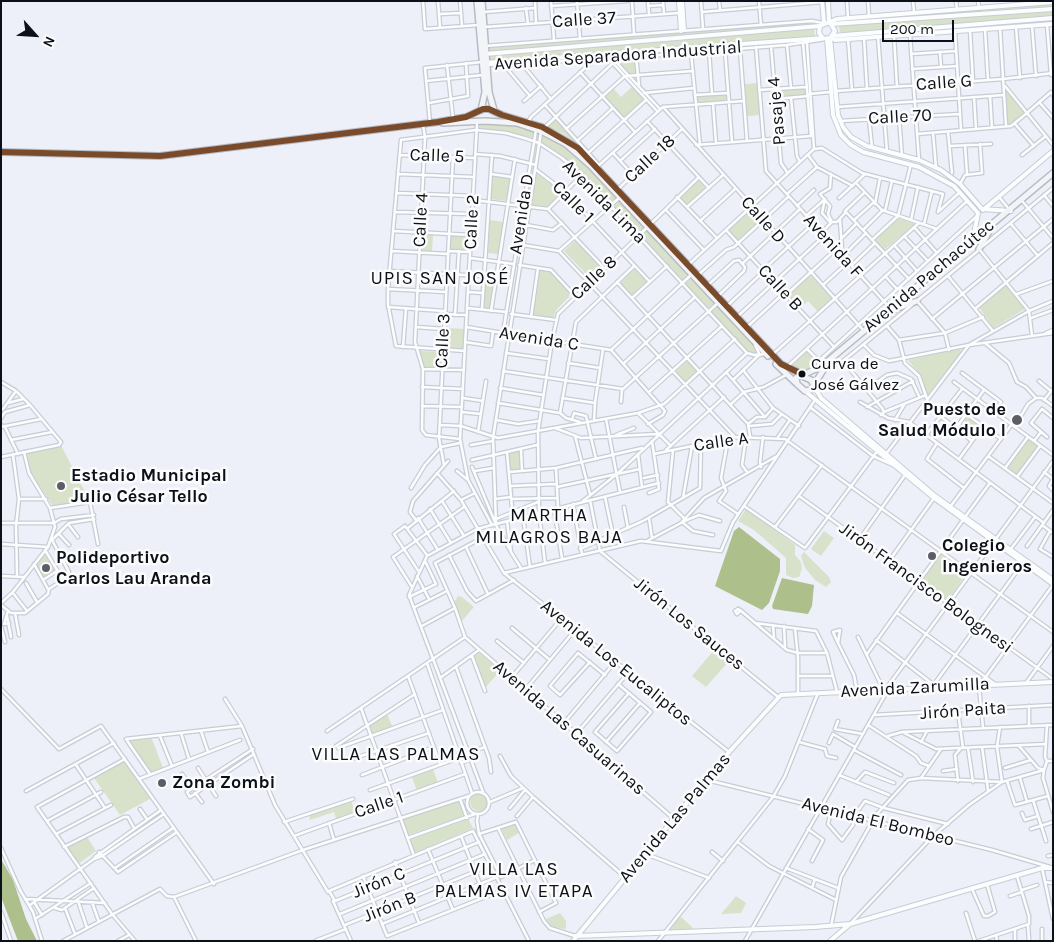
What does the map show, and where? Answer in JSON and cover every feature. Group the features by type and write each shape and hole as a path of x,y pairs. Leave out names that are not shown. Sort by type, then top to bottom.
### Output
{"main road":[{"path":"477,1 482,26"},
{"path":"438,122 450,124 491,121 495,119 483,46 482,1"},
{"path":"681,1 682,30"},
{"path":"828,1 826,23 819,33 828,37"},
{"path":"822,2 826,23 835,31 828,37"},
{"name":"Avenida Separadora Industrial","path":"826,23 837,19 979,8 998,4 1053,2"},
{"name":"Avenida Separadora Industrial","path":"484,54 826,23 1053,8"},
{"name":"Avenida Separadora Industrial","path":"485,63 1053,18"},
{"name":"Avenida Separadora Industrial","path":"828,37 835,40 1053,24"},
{"path":"828,37 840,121 851,137 872,148 919,160 936,167 960,184 984,210 1011,211"},
{"path":"828,37 830,92 834,123 841,135 851,145 869,154 911,164 934,173 960,192 978,215 972,240"},
{"path":"485,63 483,75 484,98 479,118 485,121"},
{"path":"1,152 160,156 438,122 466,117 487,108 495,112"},
{"name":"Avenida Lima","path":"495,112 528,122 565,139 587,154 649,225 727,306 766,355 786,368 802,374"},
{"name":"Avenida Lima","path":"491,121 517,123 540,128 576,152 688,265 718,303 766,355 797,384"},
{"name":"Avenida Pachacútec","path":"978,215 1053,152"},
{"name":"Avenida Pachacútec","path":"814,386 827,363 893,309 972,240 1023,202 1053,175"},
{"name":"Avenida Pachacútec","path":"802,374 827,363 1053,175"},
{"path":"979,250 991,228"},
{"path":"893,309 917,301"},
{"path":"964,519 886,454 878,450 803,390 797,384 796,378 802,374 809,378 821,398 878,450 893,465 934,498 964,519 994,540 1053,580"},
{"path":"803,390 809,392 814,386"},
{"path":"994,540 1053,585"},
{"name":"Avenida Zarumilla","path":"778,697 783,694 798,693 979,686 1053,680"},
{"name":"Avenida Las Palmas","path":"577,939 729,752 778,697"},
{"path":"577,939 850,924 1042,868 1051,868"},
{"path":"830,941 850,924"},
{"path":"840,925 842,931"}],"street":[{"name":"Calle 37","path":"422,1 424,29 681,13"},
{"path":"438,1 440,28"},
{"path":"460,1 462,26"},
{"path":"535,1 536,23"},
{"path":"551,1 554,40"},
{"path":"551,6 627,1"},
{"path":"632,1 634,34"},
{"path":"648,1 649,15"},
{"path":"701,1 703,29"},
{"path":"719,1 720,10"},
{"path":"759,1 761,25"},
{"path":"847,1 848,18"},
{"path":"868,1 869,16"},
{"path":"913,1 914,13"},
{"path":"956,1 957,10"},
{"path":"978,1 979,8"},
{"path":"702,12 760,8 791,3 822,2"},
{"path":"577,3 580,38"},
{"path":"648,6 663,3 664,14"},
{"path":"526,8 528,24"},
{"path":"483,12 535,8"},
{"path":"440,14 461,13"},
{"name":"Avenida Separadora Industrial","path":"483,46 812,21 826,23"},
{"path":"1047,25 1052,74"},
{"path":"1032,26 1036,76"},
{"path":"1016,27 1020,78"},
{"path":"1000,28 1006,127"},
{"path":"985,29 988,80"},
{"path":"970,30 973,81"},
{"path":"955,31 961,130"},
{"path":"910,35 919,160"},
{"path":"894,36 898,86"},
{"name":"Avenida Separadora Industrial","path":"485,63 504,65 594,59 613,61 636,57 805,43 828,37"},
{"path":"878,37 887,152"},
{"path":"864,38 867,89"},
{"path":"848,39 852,90"},
{"path":"805,43 814,149"},
{"path":"787,45 791,88"},
{"name":"Pasaje 4","path":"771,46 781,163 788,173"},
{"name":"Avenida F","path":"756,47 766,171 796,206 893,309"},
{"path":"740,49 747,141"},
{"path":"725,50 732,142"},
{"path":"709,51 712,94"},
{"path":"911,54 956,51"},
{"path":"940,52 941,67"},
{"path":"691,53 698,145 811,136 809,95"},
{"path":"636,57 639,86"},
{"path":"528,122 594,59"},
{"path":"613,61 639,86 646,100 660,109"},
{"path":"613,61 625,76 660,109"},
{"path":"540,128 556,117 613,61"},
{"path":"430,123 425,68 466,63 485,63"},
{"path":"428,103 468,96 466,63"},
{"path":"522,64 551,99"},
{"path":"447,65 453,119"},
{"path":"504,65 530,96"},
{"path":"912,69 957,66"},
{"path":"566,129 625,76 693,71"},
{"path":"580,72 635,132"},
{"name":"Calle G","path":"835,91 1052,74"},
{"path":"426,81 483,75"},
{"path":"1004,84 1053,145"},
{"path":"524,101 541,86"},
{"path":"759,90 808,87"},
{"path":"643,93 694,88"},
{"path":"775,99 830,92"},
{"path":"695,95 728,93"},
{"path":"837,107 1004,94"},
{"path":"917,134 1006,127 1015,124 1039,102 1052,94"},
{"path":"990,96 992,128"},
{"path":"974,97 976,129"},
{"path":"791,98 794,138 800,162"},
{"path":"544,105 587,154 646,100"},
{"path":"598,166 660,109 744,102"},
{"path":"1039,102 1053,118"},
{"path":"713,104 716,144"},
{"path":"577,141 613,108"},
{"name":"Calle D","path":"660,109 698,145 722,175 864,331"},
{"name":"Calle 70","path":"840,121 960,114"},
{"path":"899,117 902,156"},
{"path":"869,119 872,148"},
{"name":"Calle 2","path":"460,444 477,121"},
{"path":"647,121 709,188"},
{"name":"Calle 4","path":"423,124 425,137 415,342 423,369 422,406 424,434 439,438"},
{"path":"1015,124 1034,146"},
{"name":"Avenida D","path":"503,333 534,141 540,128"},
{"name":"Avenida D","path":"508,334 540,128"},
{"path":"620,161 655,129"},
{"name":"Calle 18","path":"618,189 682,129"},
{"name":"Avenida Lima","path":"400,154 401,140 476,130 506,133 539,143 582,175 747,353"},
{"path":"948,131 952,172"},
{"path":"933,133 936,167"},
{"path":"1022,155 1046,136"},
{"path":"960,184 961,178 967,174 982,174 980,144"},
{"path":"950,146 991,144"},
{"path":"965,145 967,174"},
{"path":"688,265 814,149 822,148 865,174 943,194 938,212 960,192"},
{"path":"612,153 633,175"},
{"path":"400,154 388,289 388,307 396,346 465,351"},
{"name":"Calle 5","path":"400,154 453,157 475,156"},
{"path":"482,310 492,155"},
{"path":"475,156 492,155 515,159 535,167"},
{"path":"808,155 817,166 854,185 884,210 936,229"},
{"name":"Calle 3","path":"444,465 439,438 453,157"},
{"path":"491,311 515,159"},
{"path":"872,240 898,216 911,164"},
{"path":"648,424 664,413 660,405 610,350 682,283 738,243 817,166"},
{"name":"Calle 1","path":"535,167 565,192 650,282"},
{"path":"398,174 474,177"},
{"path":"490,174 512,177"},
{"path":"831,174 830,188 820,194 830,206 828,214 832,222"},
{"path":"839,198 865,174"},
{"path":"548,209 582,175"},
{"path":"687,208 722,175"},
{"name":"Calle 8","path":"552,341 556,320 562,307 699,177"},
{"path":"854,220 874,203 880,178"},
{"path":"863,230 884,210 892,181"},
{"path":"911,220 918,187"},
{"name":"Avenida Pachacútec","path":"827,363 843,361 864,345 1053,188"},
{"path":"700,221 735,189"},
{"path":"796,206 814,190"},
{"path":"924,224 932,191"},
{"path":"397,193 451,195 548,209 604,268"},
{"path":"864,193 845,211 840,220 842,244 845,254 852,265 875,243"},
{"path":"999,196 1011,211"},
{"path":"1044,196 1053,206"},
{"path":"559,251 576,238 620,197"},
{"path":"677,197 717,238"},
{"path":"806,216 825,199"},
{"path":"825,199 822,213 832,222"},
{"path":"941,201 948,203"},
{"path":"786,368 968,201"},
{"path":"1023,202 1053,238"},
{"path":"665,209 704,250"},
{"path":"742,264 800,209"},
{"path":"845,211 909,278"},
{"path":"395,212 472,214"},
{"name":"Avenida Pachacútec","path":"807,348 818,361 978,215"},
{"path":"932,318 1053,219"},
{"path":"821,233 832,222 840,220"},
{"path":"526,225 554,230 562,223"},
{"path":"733,380 743,370 810,321 919,223"},
{"path":"727,306 813,224"},
{"path":"841,238 857,224"},
{"path":"1011,224 1038,256"},
{"path":"914,227 937,253"},
{"name":"Calle B","path":"726,230 823,334 833,348"},
{"path":"393,231 471,234"},
{"path":"845,254 866,233"},
{"path":"736,317 824,236"},
{"path":"904,236 928,261"},
{"path":"976,308 1053,243"},
{"path":"517,244 559,251 735,437"},
{"path":"746,328 811,272 835,248 842,244"},
{"path":"894,245 917,271"},
{"path":"979,250 1007,282 1028,311 1032,336"},
{"path":"391,251 419,253 470,252"},
{"path":"455,314 459,251"},
{"path":"470,258 514,264"},
{"path":"707,286 734,261 739,260 745,266 744,271 717,296"},
{"path":"822,285 848,262"},
{"path":"519,265 554,272 575,295"},
{"path":"560,413 576,322 634,266"},
{"path":"632,298 667,266"},
{"path":"531,317 538,268"},
{"path":"389,271 484,276 511,281"},
{"path":"948,275 993,331"},
{"path":"885,276 897,289"},
{"path":"1016,294 1053,281"},
{"path":"617,282 749,425"},
{"path":"388,289 446,292"},
{"path":"468,292 483,293"},
{"path":"623,364 695,297"},
{"path":"917,301 945,333 949,350"},
{"path":"886,454 969,345 1028,311 1053,301"},
{"path":"503,371 622,388 636,378 718,303"},
{"path":"388,307 467,315"},
{"path":"403,347 406,308"},
{"path":"467,308 506,312"},
{"path":"1030,318 1053,310"},
{"path":"511,314 556,320"},
{"path":"899,340 945,333 983,317"},
{"path":"649,392 722,326"},
{"path":"886,326 899,340 904,360 907,366 919,376 927,399"},
{"path":"416,327 444,329"},
{"name":"Avenida C","path":"466,328 610,350"},
{"path":"864,345 874,355 883,360 904,360 969,345 1039,335 1053,331"},
{"path":"465,342 492,346 494,332"},
{"path":"496,524 492,455 493,439 508,334"},
{"path":"471,445 493,439 638,413 664,404 735,339"},
{"path":"545,563 538,512 537,445 552,341"},
{"path":"985,343 1009,363 1017,382 1026,387 1036,398 1044,400 1053,406"},
{"path":"827,363 833,348"},
{"path":"594,421 603,349"},
{"path":"505,352 549,359"},
{"path":"582,502 617,474 747,353 766,355"},
{"path":"843,361 884,412"},
{"path":"568,363 600,368"},
{"path":"423,369 464,370"},
{"path":"743,370 773,408 799,426"},
{"path":"726,372 765,417"},
{"path":"867,389 892,373 901,373 913,381 919,396"},
{"path":"962,373 1001,402 995,412"},
{"path":"731,404 744,392 780,380 786,375"},
{"path":"1039,380 1052,390 1044,400"},
{"path":"867,406 913,381"},
{"path":"478,432 486,382"},
{"path":"954,382 1053,455"},
{"path":"1,457 60,443 30,405 16,391 2,384"},
{"path":"422,387 463,389"},
{"path":"500,388 543,395"},
{"path":"621,402 622,388"},
{"path":"926,435 962,388"},
{"path":"956,428 984,390"},
{"path":"1,418 3,410 16,391"},
{"path":"881,416 884,412 919,396 926,395"},
{"path":"713,535 692,531 668,502 672,448 724,397"},
{"path":"463,398 483,401"},
{"path":"562,398 595,403"},
{"path":"950,506 1028,404 1036,398"},
{"path":"7,403 24,399"},
{"path":"647,541 720,551 738,514 815,400"},
{"path":"860,402 881,416 909,422 1035,516 1051,532 1040,549 1053,557"},
{"path":"498,403 560,413 563,417 583,423"},
{"path":"895,420 905,404"},
{"path":"3,410 30,405"},
{"path":"422,406 462,407"},
{"path":"747,472 742,465 749,425 757,417 765,417 773,408"},
{"path":"811,408 873,456 893,465"},
{"path":"1047,437 1031,424 1041,410 1044,410 1053,418"},
{"path":"462,412 481,414"},
{"path":"572,420 574,413 586,416 596,459"},
{"path":"638,413 672,448"},
{"path":"966,414 1000,440"},
{"path":"749,425 772,424 782,415"},
{"path":"940,416 972,441"},
{"path":"1,426 6,427 41,419"},
{"path":"606,419 620,492"},
{"path":"496,420 518,424 539,421"},
{"path":"778,437 790,420"},
{"path":"440,425 461,426 493,439"},
{"path":"959,459 983,426"},
{"path":"6,427 18,454"},
{"path":"554,428 575,436 591,437 659,434"},
{"path":"614,436 620,431 634,428"},
{"path":"11,440 52,432"},
{"path":"1034,441 1041,432"},
{"path":"575,436 590,494"},
{"name":"Calle A","path":"654,454 672,448 735,437 778,437 788,441 1053,632"},
{"path":"761,466 763,437"},
{"path":"1005,468 1028,437"},
{"path":"439,438 460,439"},
{"path":"728,439 721,478 726,491 719,502 738,514"},
{"path":"649,493 658,491 659,483 652,441"},
{"path":"938,443 927,459 964,488"},
{"path":"411,488 425,465 442,448 460,444 468,480 492,525"},
{"path":"580,549 649,518 700,488 701,444"},
{"path":"472,460 537,445"},
{"path":"683,498 692,446"},
{"path":"1017,477 1040,446"},
{"path":"509,472 556,468 645,448"},
{"path":"521,449 522,471"},
{"path":"744,506 805,548 878,450"},
{"path":"24,452 29,473 50,508 54,523 52,540 69,572"},
{"path":"507,452 513,519"},
{"path":"638,454 642,487"},
{"path":"13,455 19,499 16,545 17,575"},
{"path":"683,520 704,498 778,456"},
{"path":"988,456 1053,503"},
{"path":"438,550 427,532 410,512 413,501 448,461"},
{"path":"744,941 874,716 885,690 1053,461"},
{"path":"776,528 822,465"},
{"path":"761,466 769,467"},
{"path":"472,467 496,524 521,568"},
{"path":"474,471 493,468"},
{"path":"556,468 556,508 562,558"},
{"path":"510,486 557,486 640,468"},
{"path":"457,471 468,480"},
{"path":"1044,472 1053,479 1049,486 1053,490"},
{"name":"Avenida Los Eucaliptos","path":"437,473 461,500 504,572 729,752"},
{"path":"644,478 658,475"},
{"path":"859,540 905,475"},
{"path":"490,802 483,792 469,760 422,626 409,596 424,561 427,556 477,529 538,512 659,483"},
{"path":"867,654 990,483"},
{"path":"419,572 394,534 454,491"},
{"path":"461,500 475,492"},
{"name":"Jirón Francisco Bolognesi","path":"799,496 1053,680"},
{"path":"604,497 613,535"},
{"path":"495,499 557,498"},
{"path":"889,561 934,498"},
{"path":"19,499 46,499"},
{"path":"590,500 600,551"},
{"path":"442,501 464,536"},
{"path":"50,508 90,502 98,544"},
{"path":"496,519 513,514 538,502"},
{"path":"573,504 582,554"},
{"path":"412,587 393,557 464,506"},
{"path":"624,506 628,528"},
{"path":"430,509 451,543"},
{"path":"1027,546 1053,510"},
{"path":"1,522 54,523 61,519 94,515"},
{"path":"504,572 647,541 683,520 699,515 720,521"},
{"path":"523,516 530,566"},
{"path":"1010,550 1035,516"},
{"path":"649,518 652,538"},
{"path":"45,550 62,580 49,589 48,594 27,611 15,613 8,611 1,604 13,592 52,540 68,524 94,519"},
{"path":"507,522 511,552"},
{"path":"68,524 78,537"},
{"path":"406,527 427,556"},
{"path":"59,534 69,545"},
{"path":"327,731 465,637 455,608 435,563 482,538"},
{"path":"1,544 48,546"},
{"path":"466,547 488,594"},
{"name":"Jirón Los Sauces","path":"600,551 778,697"},
{"path":"449,555 467,591 476,601 514,580"},
{"path":"409,596 436,584 424,561"},
{"path":"876,640 933,687 1023,563"},
{"path":"34,564 49,589"},
{"path":"43,580 57,571"},
{"path":"1,576 17,575 24,577"},
{"path":"417,576 429,600"},
{"path":"26,583 37,602"},
{"path":"983,728 979,686 1053,585"},
{"path":"414,607 447,591"},
{"path":"13,592 27,611"},
{"path":"422,626 455,608"},
{"path":"740,610 785,648 798,653 826,654"},
{"path":"8,611 7,616 11,637"},
{"path":"15,613 19,636"},
{"path":"896,613 996,685"},
{"path":"511,678 561,619"},
{"path":"755,623 815,630 826,654 837,692"},
{"path":"774,625 774,639"},
{"path":"1,626 5,642"},
{"path":"784,626 785,648"},
{"path":"512,628 550,660"},
{"path":"795,628 798,653 798,693"},
{"path":"525,690 575,630"},
{"path":"838,643 840,630 833,632 838,643 854,674 857,691"},
{"name":"Avenida Las Casuarinas","path":"465,637 674,820"},
{"path":"858,637 885,690"},
{"path":"497,641 524,663"},
{"path":"1026,683 1053,646"},
{"path":"440,678 479,650"},
{"path":"590,662 560,695 550,686 578,653 590,662 605,675"},
{"path":"472,656 485,691"},
{"path":"564,723 615,662"},
{"path":"427,663 472,793"},
{"path":"456,667 485,747 491,772"},
{"path":"576,734 628,673"},
{"path":"408,676 440,764"},
{"path":"798,676 832,676"},
{"path":"618,684 629,693 640,702 651,712 617,751 595,732 629,693"},
{"path":"1,689 59,749 101,726 214,884"},
{"path":"658,941 739,842 773,797 799,742 818,693"},
{"path":"415,694 337,747 371,737 443,710"},
{"path":"225,699 242,726 284,822 334,901"},
{"path":"606,742 640,702"},
{"name":"Jirón Paita","path":"874,716 1053,705"},
{"path":"1030,706 1030,725"},
{"path":"361,708 413,854"},
{"path":"958,712 962,748"},
{"path":"446,721 452,714"},
{"path":"829,743 838,721"},
{"path":"888,736 902,732 1053,724"},
{"path":"868,725 888,736 916,756 921,763 929,766"},
{"path":"1047,725 1047,761 1043,778 1053,812"},
{"path":"150,774 126,739 242,726"},
{"path":"1000,727 997,747 1002,782"},
{"path":"835,729 863,734"},
{"path":"201,731 208,752"},
{"path":"921,742 927,731"},
{"path":"902,732 933,748 941,749 1046,744"},
{"path":"181,733 189,760"},
{"path":"349,760 429,733"},
{"path":"833,734 901,775"},
{"path":"160,736 172,766"},
{"path":"139,779 240,740"},
{"path":"799,742 825,749 826,756 836,758"},
{"path":"26,791 114,743"},
{"path":"1019,746 1031,760 1044,770"},
{"path":"467,754 485,747"},
{"path":"982,747 988,790"},
{"path":"362,774 434,748"},
{"path":"958,781 955,755 962,748"},
{"path":"968,748 973,782"},
{"path":"253,749 192,788 187,792 190,797 254,754"},
{"path":"921,778 941,749"},
{"path":"500,756 511,776 533,798 626,878"},
{"path":"370,790 459,758"},
{"path":"125,759 37,807 79,869 112,914 135,941"},
{"path":"461,763 469,760"},
{"path":"1006,768 1031,760"},
{"path":"1047,761 1053,761"},
{"path":"76,765 105,808"},
{"path":"198,768 216,796"},
{"path":"943,771 957,769"},
{"path":"831,926 842,877 872,821 908,780 921,778 987,783 1002,782 1044,770"},
{"path":"856,782 865,772 894,783"},
{"path":"182,774 192,788"},
{"name":"Calle 1","path":"294,836 465,774"},
{"path":"839,775 889,795"},
{"path":"1020,778 1027,802"},
{"name":"Avenida El Bombeo","path":"707,779 773,797 997,851 1051,868"},
{"path":"1007,781 1015,805 1048,796"},
{"path":"850,924 932,836 988,790 1002,782"},
{"path":"490,802 524,789"},
{"path":"510,808 524,789"},
{"path":"47,821 101,792"},
{"path":"63,941 160,889 167,896 174,897 303,850 469,796 472,793 483,792"},
{"path":"195,793 202,802"},
{"path":"469,796 468,808 477,814"},
{"path":"284,822 353,798"},
{"path":"460,798 467,818"},
{"path":"517,816 533,798"},
{"path":"1034,800 1046,841"},
{"path":"831,811 828,824 842,840 853,825 854,816 864,801 948,824"},
{"path":"408,838 487,811 490,802"},
{"path":"56,834 111,805"},
{"path":"140,809 147,819"},
{"path":"94,859 99,852 161,810"},
{"path":"1022,813 1025,820 1038,816"},
{"path":"30,905 79,869 102,856 164,814"},
{"path":"477,814 479,834 501,877 535,860"},
{"path":"64,847 124,816 128,817 134,828"},
{"path":"472,816 477,821"},
{"path":"479,834 516,822 556,903 539,912"},
{"path":"1031,829 1053,822"},
{"path":"329,823 334,840"},
{"path":"114,868 173,828"},
{"path":"498,828 539,912 550,928 577,939"},
{"path":"808,829 823,840 812,861"},
{"path":"351,941 329,891 473,831 529,941"},
{"path":"99,852 118,872 176,832"},
{"path":"461,836 485,898"},
{"name":"Jirón C","path":"334,901 479,842"},
{"path":"739,842 762,862 836,900"},
{"path":"1,848 25,899 30,905 42,941"},
{"path":"428,849 453,910"},
{"path":"712,852 723,861"},
{"path":"340,914 485,854"},
{"path":"646,854 709,878"},
{"path":"1048,856 1053,855"},
{"path":"395,862 420,923"},
{"name":"Jirón B","path":"345,925 491,866"},
{"path":"786,868 838,888"},
{"path":"1042,868 1053,919"},
{"path":"362,876 387,936 503,890"},
{"path":"1017,876 1030,920 1028,925 1029,941"},
{"path":"382,924 497,877"},
{"path":"812,888 815,879"},
{"path":"1045,882 1053,883"},
{"path":"35,919 55,908 91,883"},
{"path":"972,888 984,916 988,916 994,913 995,910 987,884"},
{"path":"1010,896 1037,885"},
{"path":"55,908 60,910 64,908 94,888"},
{"path":"174,897 196,941"},
{"path":"1048,897 1053,898"},
{"path":"25,899 76,900 105,903"},
{"path":"76,900 87,928"},
{"path":"34,902 42,916"},
{"path":"92,902 99,922"},
{"path":"64,908 75,934"},
{"path":"1,912 11,941"},
{"path":"966,913 975,941"},
{"path":"980,941 1028,925"},
{"path":"316,941 346,929"},
{"path":"1015,929 1016,941"},
{"path":"1042,929 1042,941"},
{"path":"118,941 130,935"},
{"path":"996,935 997,941"}],"shaded area":[{"path":"1053,4 1053,7 838,24 836,21"},
{"path":"1053,10 1053,16 840,33 839,26"},
{"path":"1053,20 1053,23 838,38 839,36"},
{"path":"817,22 816,25 488,52 488,48"},
{"path":"814,28 815,36 488,61 488,54"},
{"path":"817,38 820,40 494,64"},
{"path":"621,60 634,60 636,74 629,74 619,63"},
{"path":"758,83 760,115 747,116 745,84"},
{"path":"632,87 644,100 625,118 604,96 613,88 621,97"},
{"path":"1005,88 1025,114 1012,124 1007,124"},
{"path":"806,89 807,95 777,97 776,91"},
{"path":"727,94 727,101 698,103 697,96"},
{"path":"554,121 557,121 587,153 564,134 548,127"},
{"path":"480,122 509,124 535,132 533,138 510,132 479,129"},
{"path":"542,134 547,135 576,153 616,198 610,203 576,168 541,143"},
{"path":"536,173 561,192 548,207 531,205"},
{"path":"492,176 510,178 506,201 491,199"},
{"path":"698,180 706,189 688,206 680,197"},
{"path":"620,200 645,227 639,233 613,206"},
{"path":"751,209 761,220 738,241 728,230"},
{"path":"897,218 915,224 884,250 874,240"},
{"path":"490,220 504,222 498,254 488,253"},
{"path":"647,229 688,274 683,280 641,236"},
{"path":"422,235 433,235 432,252 421,251"},
{"path":"451,235 469,236 468,250 450,249"},
{"path":"575,241 601,268 590,278 564,251"},
{"path":"634,269 647,282 633,296 620,283"},
{"path":"539,270 551,272 570,293 569,297 557,309 553,318 532,315"},
{"path":"810,275 832,299 818,312 808,301 799,309 788,296"},
{"path":"690,277 715,302 710,309 685,284"},
{"path":"485,278 495,279 491,310 483,308"},
{"path":"1006,285 1025,309 993,328 979,307"},
{"path":"716,305 753,343 757,354 748,353 711,312"},
{"path":"446,328 465,329 463,350 445,349"},
{"path":"960,349 962,352 927,396 922,377 908,360"},
{"path":"807,350 819,364 806,369 790,368"},
{"path":"420,351 441,352 441,368 424,367"},
{"path":"687,361 698,372 687,383 676,371"},
{"path":"967,417 981,427 972,438 959,428"},
{"path":"1029,439 1038,446 1017,475 1007,468"},
{"name":"Estadio Municipal Julio César Tello","path":"61,445 89,500 53,506 30,472 27,453"},
{"path":"519,451 520,470 510,470 508,453"},
{"path":"746,509 795,545 795,555 801,562 802,569 799,577 793,578 786,575 786,558 754,530 738,521"},
{"path":"739,527 780,559 780,571 769,603 762,610 715,586 734,531"},
{"path":"824,531 834,538 821,556 811,549"},
{"path":"804,552 829,577 831,582 826,587 815,580 805,568 801,556"},
{"name":"Polideportivo Carlos Lau Aranda","path":"46,553 56,570 44,578 36,566"},
{"path":"941,555 966,574 948,600 922,581"},
{"path":"782,578 814,585 812,606 808,614 773,609 772,606"},
{"path":"458,596 474,607 461,622 455,601"},
{"path":"714,650 729,661 706,687 692,676"},
{"path":"479,653 500,671 485,688 474,657"},
{"path":"387,714 393,728 372,735 369,726"},
{"path":"152,739 163,768 151,773 128,740"},
{"path":"125,761 150,799 120,815 94,778"},
{"path":"433,769 438,783 417,791 412,777"},
{"path":"479,793 485,796 488,802 485,808 479,811 473,808 470,802 473,796"},
{"path":"351,800 355,813 336,819 334,812 310,820 309,815"},
{"path":"459,800 464,816 408,835 403,819"},
{"path":"468,819 473,828 414,853 409,840"},
{"path":"515,824 519,833 507,840 501,828"},
{"path":"87,837 96,851 78,864 67,847"},
{"path":"1,859 13,880 26,919 37,941 18,941 1,897"},
{"path":"736,896 746,903 741,913 721,914"},
{"path":"560,913 566,921 566,929 552,927 546,919"},
{"path":"680,916 692,927 693,929 670,930"}],"transit line":[{"path":"1,152 160,156 438,122 466,117 483,109 489,109 502,115 542,127 578,148 781,364 802,374"}],"place":[{"name":"Curva de José Gálvez","path":"802,374"},
{"name":"Puesto de Salud Módulo I","path":"1017,420"},
{"name":"Estadio Municipal Julio César Tello","path":"61,486"},
{"name":"Colegio Ingenieros","path":"932,556"},
{"name":"Polideportivo Carlos Lau Aranda","path":"46,568"},
{"name":"Zona Zombi","path":"162,783"}],"district":[{"name":"UPIS SAN JOSÉ","path":"440,279"},
{"name":"MARTHA MILAGROS BAJA","path":"549,527"},
{"name":"VILLA LAS PALMAS","path":"396,755"},
{"name":"VILLA LAS PALMAS IV ETAPA","path":"514,881"}]}
